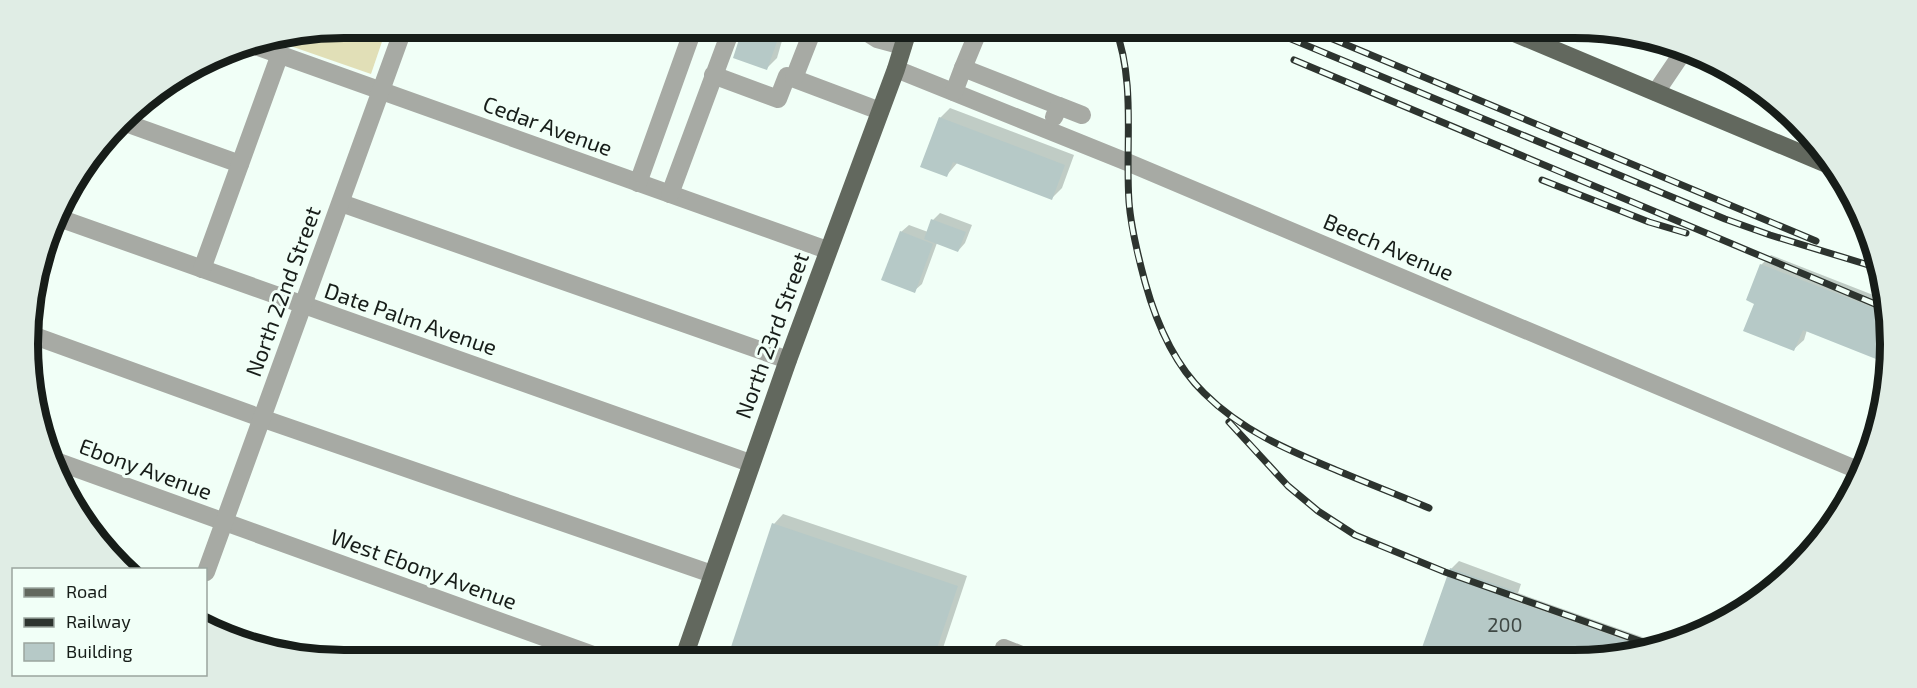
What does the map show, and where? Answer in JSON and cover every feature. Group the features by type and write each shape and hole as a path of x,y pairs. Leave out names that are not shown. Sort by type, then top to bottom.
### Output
{"main road":[{"name":"North 23rd Street","path":"686,650 750,463 906,38"},
{"path":"1526,38 1656,92 1811,151"}],"street":[{"name":"North 22nd Street","path":"207,569 401,38"},
{"path":"638,183 690,38"},
{"path":"670,194 728,38"},
{"path":"794,78 810,38"},
{"path":"875,38 903,46"},
{"path":"954,92 975,38"},
{"name":"Cedar Avenue","path":"263,48 827,250"},
{"path":"202,269 280,54"},
{"path":"1656,92 1680,57"},
{"path":"963,68 1082,115"},
{"name":"Beech Avenue","path":"896,69 1048,130 1853,468"},
{"path":"713,75 778,99 787,76 880,111"},
{"path":"1048,130 1059,106"},
{"path":"130,124 240,164"},
{"path":"341,203 788,360"},
{"name":"Date Palm Avenue","path":"64,220 750,463"},
{"path":"38,337 261,418 712,574"},
{"name":"Ebony Avenue","path":"62,463 223,521"},
{"name":"West Ebony Avenue","path":"223,521 567,650"}],"shaded area":[{"path":"324,38 383,38 371,74 283,43"}],"building":[{"path":"739,38 778,38 767,70 733,58"},
{"path":"939,117 1065,165 1052,200 953,162 947,177 920,167"},
{"path":"931,219 966,232 958,252 924,239"},
{"path":"900,231 933,244 915,293 881,280"},
{"path":"1760,264 1878,309 1879,360 1803,330 1794,351 1743,331 1754,304 1746,300"},
{"path":"772,523 958,586 936,650 740,650 731,647"},
{"path":"1450,568 1515,591 1511,600 1636,644 1593,650 1421,650"}],"railway":[{"path":"1118,38 1128,92 1128,180 1133,232 1155,312 1175,356 1193,382 1204,393 1250,429 1318,463 1429,508"},
{"path":"1289,38 1725,219 1869,265"},
{"path":"1330,38 1816,241"},
{"path":"1294,60 1877,305"},
{"path":"1542,180 1649,222 1686,233"},
{"path":"1229,422 1288,486 1318,511 1355,535 1445,572 1643,642"}]}
